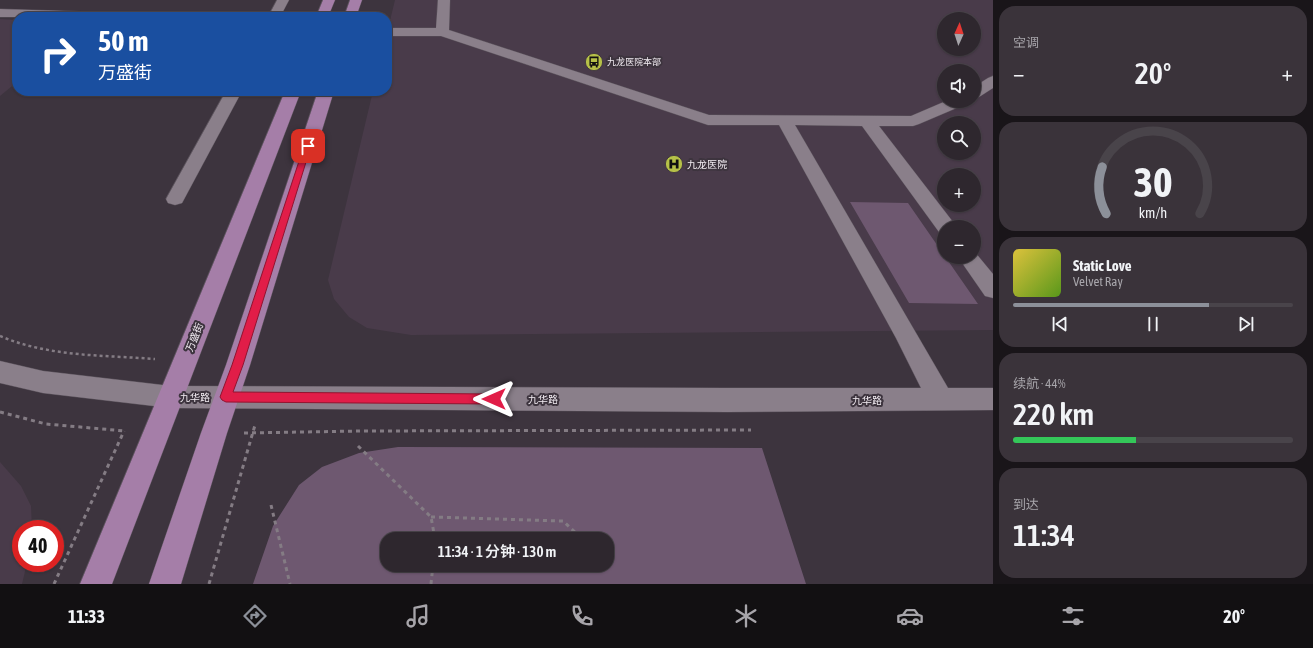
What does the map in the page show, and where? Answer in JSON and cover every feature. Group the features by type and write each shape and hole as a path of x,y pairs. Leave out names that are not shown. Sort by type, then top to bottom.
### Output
{"main road":[{"path":"324,12 329,0"},
{"path":"352,12 356,0"},
{"name":"万盛街","path":"96,584 291,96"},
{"path":"165,584 226,397 238,365 324,96"}],"street":[{"path":"277,12 283,0"},
{"path":"442,32 444,0"},
{"path":"0,13 12,13"},
{"path":"392,32 442,32 708,120 913,121 944,108"},
{"path":"981,89 993,81"},
{"path":"175,198 231,96"},
{"path":"784,120 904,331 941,400"},
{"path":"867,121 941,220"},
{"path":"973,264 993,290"},
{"name":"九华路","path":"0,372 43,382 171,397 993,399"}],"path":[{"path":"54,584 156,359"},
{"path":"209,584 263,398"},
{"path":"0,412 18,419 46,425 156,434"},
{"path":"214,433 760,430"},
{"path":"358,446 431,517 434,532"},
{"path":"271,505 290,584"},
{"path":"431,517 563,521 575,532"},
{"path":"431,584 432,572"}],"shaded area":[{"name":"九龙医院","path":"395,0 993,0 993,330 411,335 367,328 349,317 334,299 328,280 372,96 392,96 392,12"},
{"path":"0,19 12,20 12,86 0,96"},
{"path":"850,202 908,203 937,245 937,264 950,264 978,304 909,303"},
{"path":"398,447 762,448 806,584 253,584 273,526 299,485 322,467 359,453"},
{"path":"0,462 21,486 31,506 32,520 12,520 12,572 25,572 22,584 0,584"}],"place":[{"name":"九龙医院本部","path":"594,62"},
{"name":"九龙医院","path":"674,164"}],"route":[{"path":"308,146 238,365 226,397 494,399"}]}
